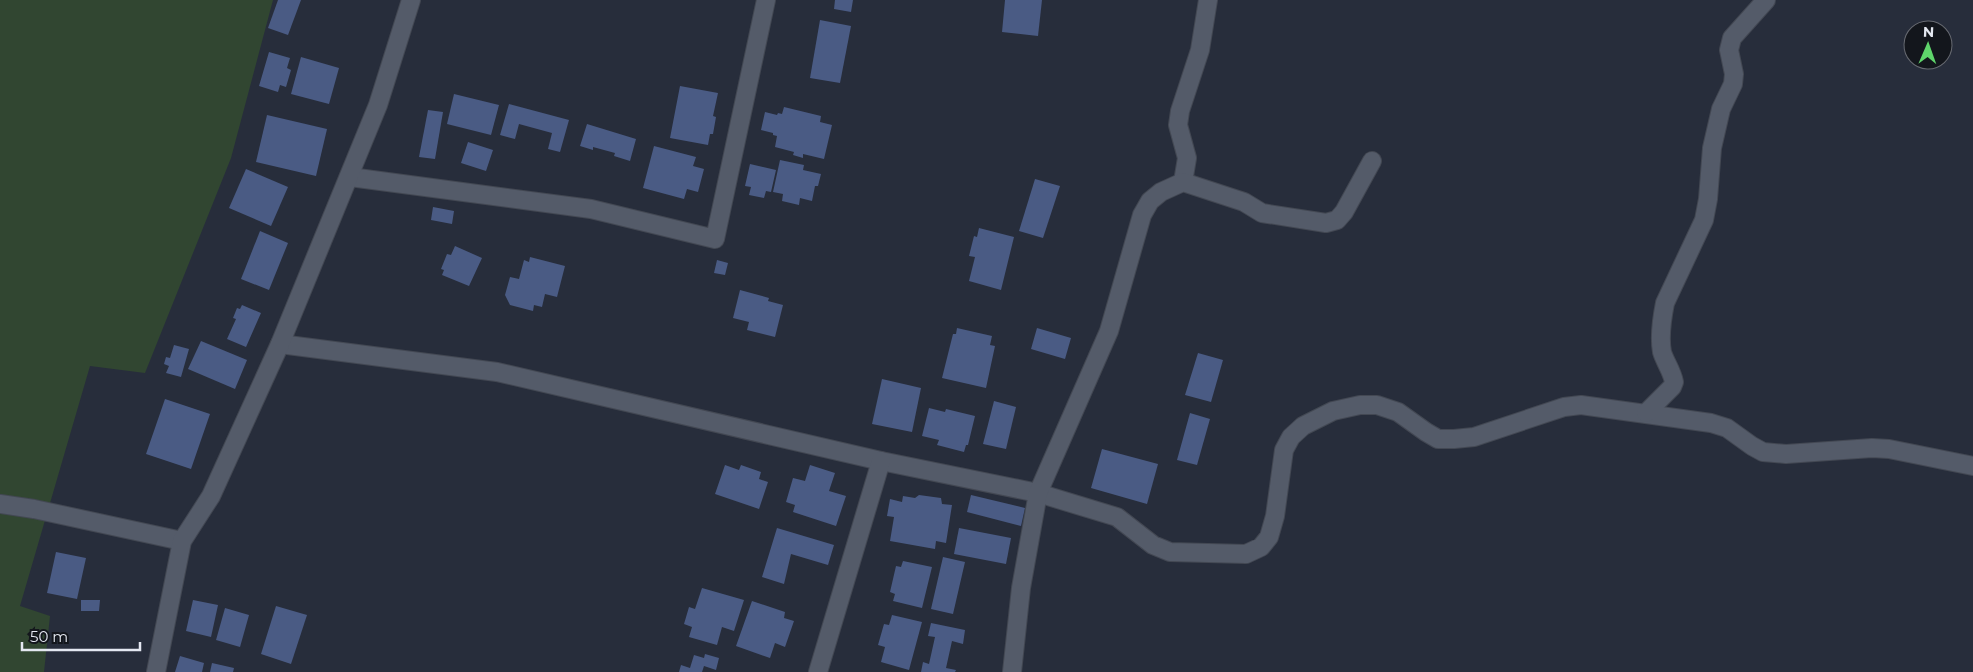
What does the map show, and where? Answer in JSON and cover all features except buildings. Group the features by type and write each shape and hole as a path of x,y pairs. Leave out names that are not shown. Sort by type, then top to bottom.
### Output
{"street":[{"path":"156,672 182,541 211,496 280,344 378,105 411,0"},
{"path":"350,177 591,209 715,239 766,0"},
{"path":"1183,182 1187,158 1178,125 1180,111 1200,50 1208,0"},
{"path":"1646,413 1672,388 1674,382 1662,352 1663,314 1704,220 1708,199 1712,148 1721,109 1733,84 1734,74 1729,50 1732,38 1766,0"},
{"path":"1012,672 1021,588 1038,492 1108,331 1142,215 1150,201 1161,192 1183,182 1244,202 1262,213 1326,224 1337,220 1344,212 1372,161"},
{"path":"280,344 497,372 881,461 1038,492 1117,517 1153,545 1170,552 1246,554 1261,547 1269,537 1275,516 1284,450 1291,437 1303,426 1333,411 1360,405 1377,405 1398,412 1438,439 1474,437 1564,407 1596,406 1719,425 1727,428 1763,452 1786,454 1872,448 1889,449 1973,466"},
{"path":"818,672 881,461"},
{"path":"0,504 34,509 182,541"}],"green space":[{"path":"0,0 273,0 231,158 145,373 90,366 20,606 50,616 44,672 0,672"}]}
